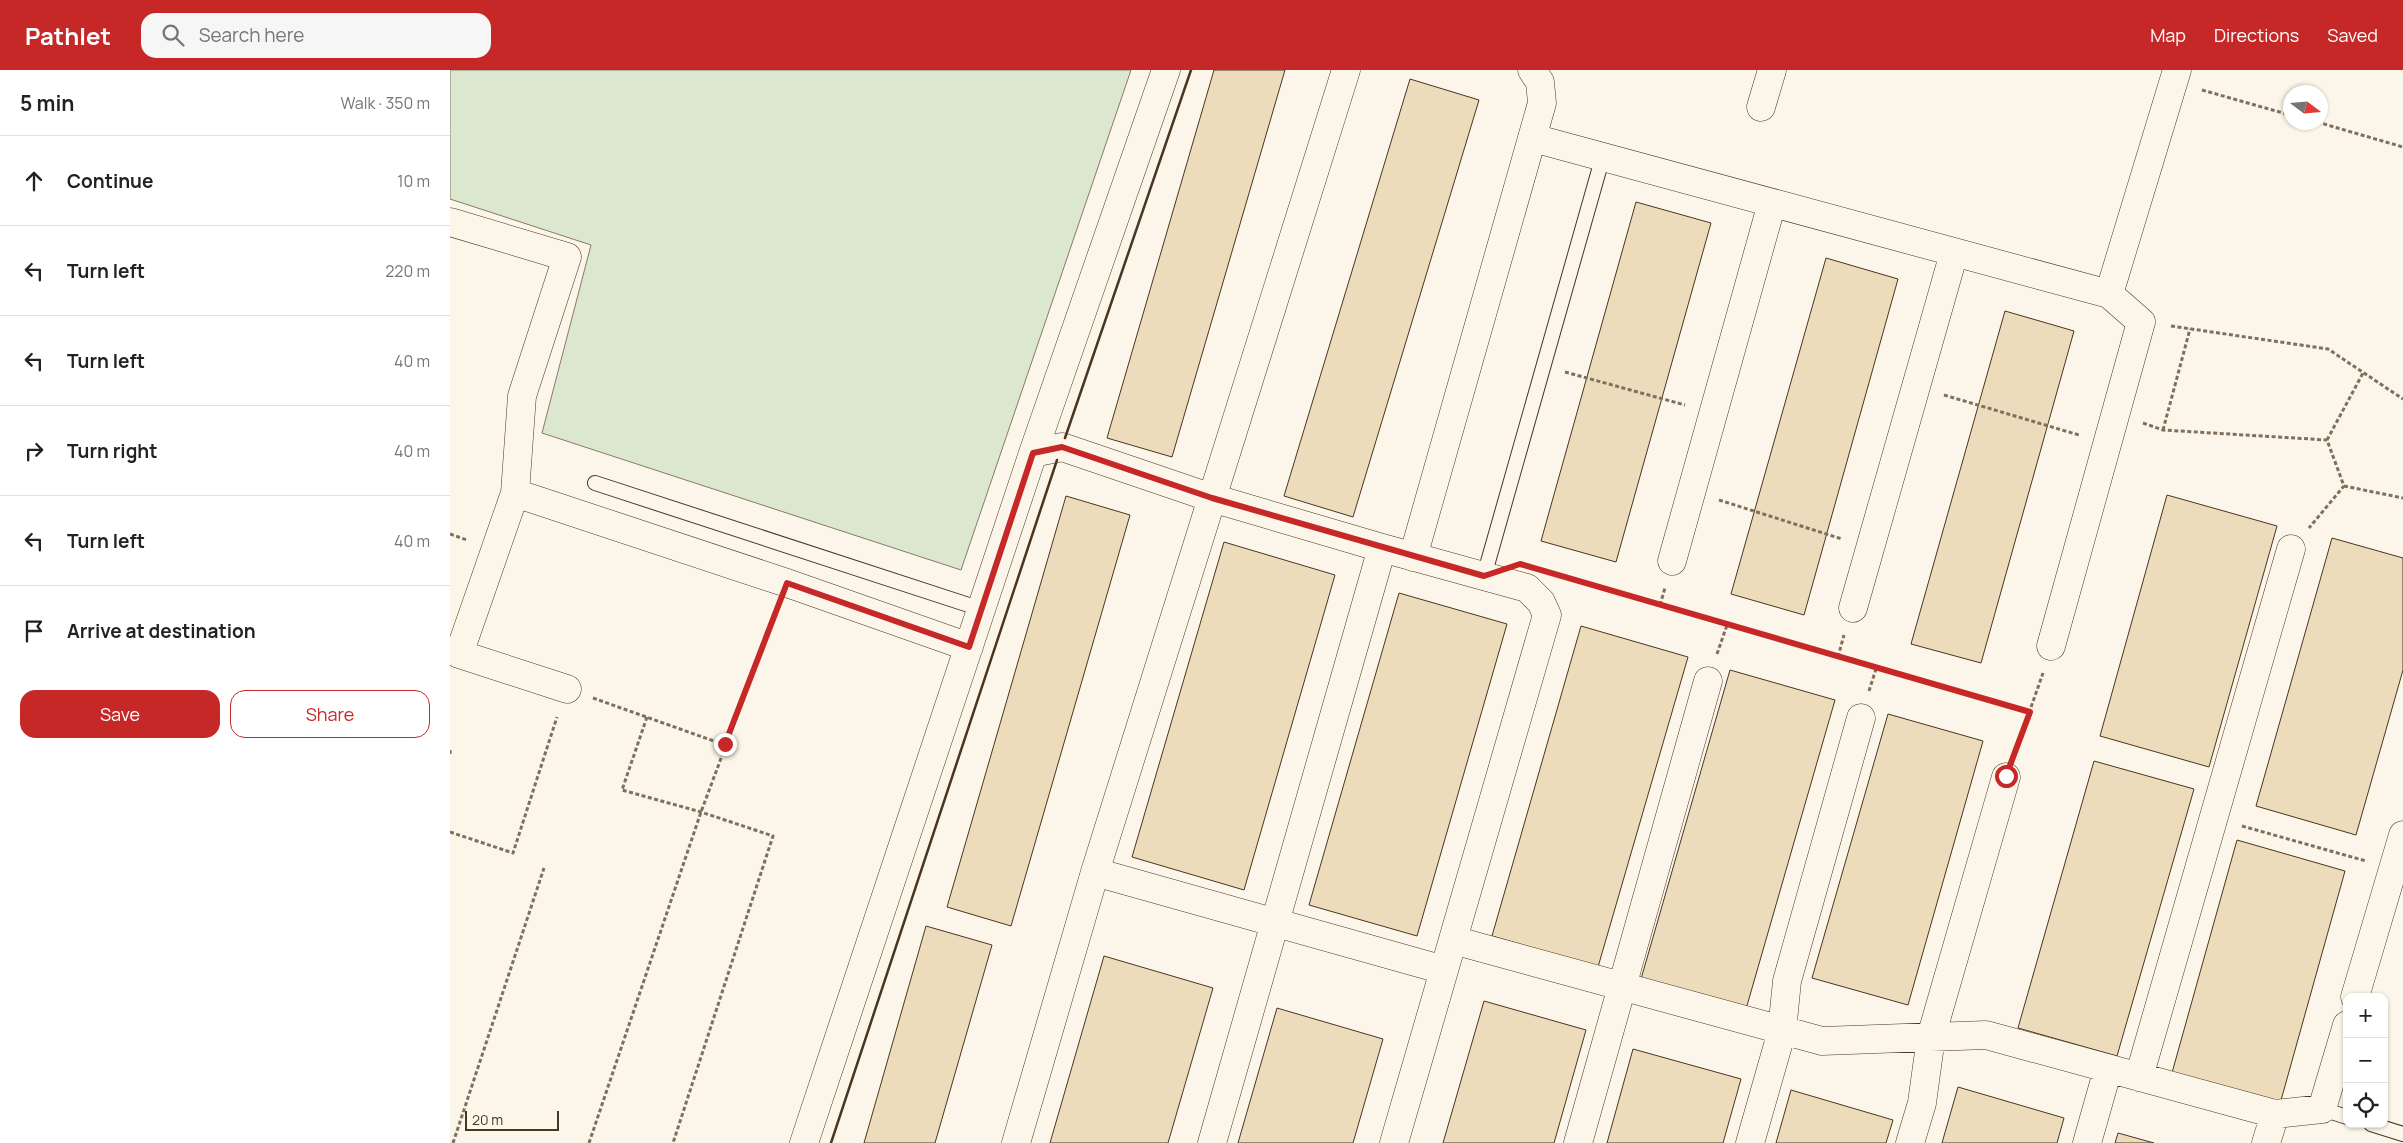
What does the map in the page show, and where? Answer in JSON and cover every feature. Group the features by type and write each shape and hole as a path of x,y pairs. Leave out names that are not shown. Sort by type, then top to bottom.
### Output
{"street":[{"path":"804,1143 1033,453 1166,70"},
{"path":"1016,1143 1095,872 1346,70"},
{"path":"1413,557 1542,103 1540,82 1532,70"},
{"path":"1761,107 1772,70"},
{"path":"2109,294 2175,76"},
{"path":"1533,138 1954,254 2109,294 2141,322 2052,646"},
{"path":"1672,560 1772,203"},
{"path":"450,222 567,257 522,396 515,493 459,654 566,689"},
{"path":"1852,608 1954,254"},
{"path":"1033,453 1062,447 1212,498 1413,557 1527,588 1541,602 1548,615 1394,1143"},
{"path":"515,493 787,583 969,647"},
{"path":"1212,1143 1382,548"},
{"path":"2139,1077 2291,549"},
{"path":"1578,1143 1708,681"},
{"path":"1750,1143 1782,1031 1787,981 1861,718"},
{"path":"1910,1143 1922,1103 1931,1038 2006,776"},
{"path":"2356,993 2403,835"},
{"path":"1095,872 1444,970"},
{"path":"1453,940 1822,1042 1986,1035 2274,1114 2334,1113 2345,1038"},
{"path":"2087,1143 2108,1069"},
{"path":"2266,1143 2274,1114"}],"lane":[{"path":"1484,576 1603,156"},
{"path":"594,483 981,609"},
{"path":"2384,1128 2403,1134"}],"path":[{"path":"2175,76 2283,113"},
{"path":"2328,125 2403,147"},
{"path":"2141,322 2328,349 2403,399"},
{"path":"2163,430 2190,329"},
{"path":"1544,367 1714,413"},
{"path":"2344,486 2327,440 2363,372"},
{"path":"1917,387 2108,443"},
{"path":"2115,414 2163,430 2327,440"},
{"path":"2344,486 2403,498"},
{"path":"2291,549 2344,486"},
{"path":"1692,492 1870,548"},
{"path":"1558,575 2030,712"},
{"path":"589,1143 725,744 787,583"},
{"path":"2006,776 2052,646"},
{"path":"450,832 513,854 566,689 725,744"},
{"path":"647,717 622,790 701,812 773,836 673,1143"},
{"path":"2213,818 2393,869"},
{"path":"453,1143 544,868"}],"green space":[{"path":"450,70 1131,70 961,570 542,433 591,245 450,199"}],"building":[{"path":"1214,70 1285,70 1172,457 1107,438"},
{"path":"1410,79 1479,100 1353,517 1284,496"},
{"path":"1636,202 1711,223 1616,562 1541,541"},
{"path":"1826,258 1898,279 1804,615 1731,594"},
{"path":"2005,311 2074,331 1981,663 1911,644"},
{"path":"2167,495 2277,526 2209,767 2100,736"},
{"path":"1066,496 1130,515 1011,926 947,907"},
{"path":"2332,538 2403,558 2403,670 2356,835 2256,806"},
{"path":"1224,542 1335,575 1244,890 1132,857"},
{"path":"1399,593 1507,624 1417,936 1309,905"},
{"path":"1581,626 1688,657 1598,967 1492,936"},
{"path":"1730,670 1835,700 1746,1009 1641,979"},
{"path":"1888,714 1983,741 1908,1005 1812,978"},
{"path":"2094,761 2194,789 2117,1056 2018,1028"},
{"path":"2237,840 2345,871 2278,1111 2170,1080"},
{"path":"926,926 992,945 935,1143 864,1143"},
{"path":"1104,956 1213,988 1168,1143 1050,1143"},
{"path":"1484,1001 1586,1030 1554,1143 1443,1143"},
{"path":"1277,1008 1383,1039 1353,1143 1238,1143"},
{"path":"1633,1049 1741,1079 1723,1143 1607,1143"},
{"path":"1958,1087 2064,1118 2057,1143 1942,1143"},
{"path":"1791,1090 1893,1120 1886,1143 1776,1143"},
{"path":"2118,1133 2154,1143 2115,1143"}],"wall":[{"path":"1065,438 1191,70"},
{"path":"831,1143 1057,460"}],"route":[{"path":"725,744 787,583 969,647 1033,453 1062,447 1212,498 1484,576 1520,564 2030,712 2006,776"}]}
